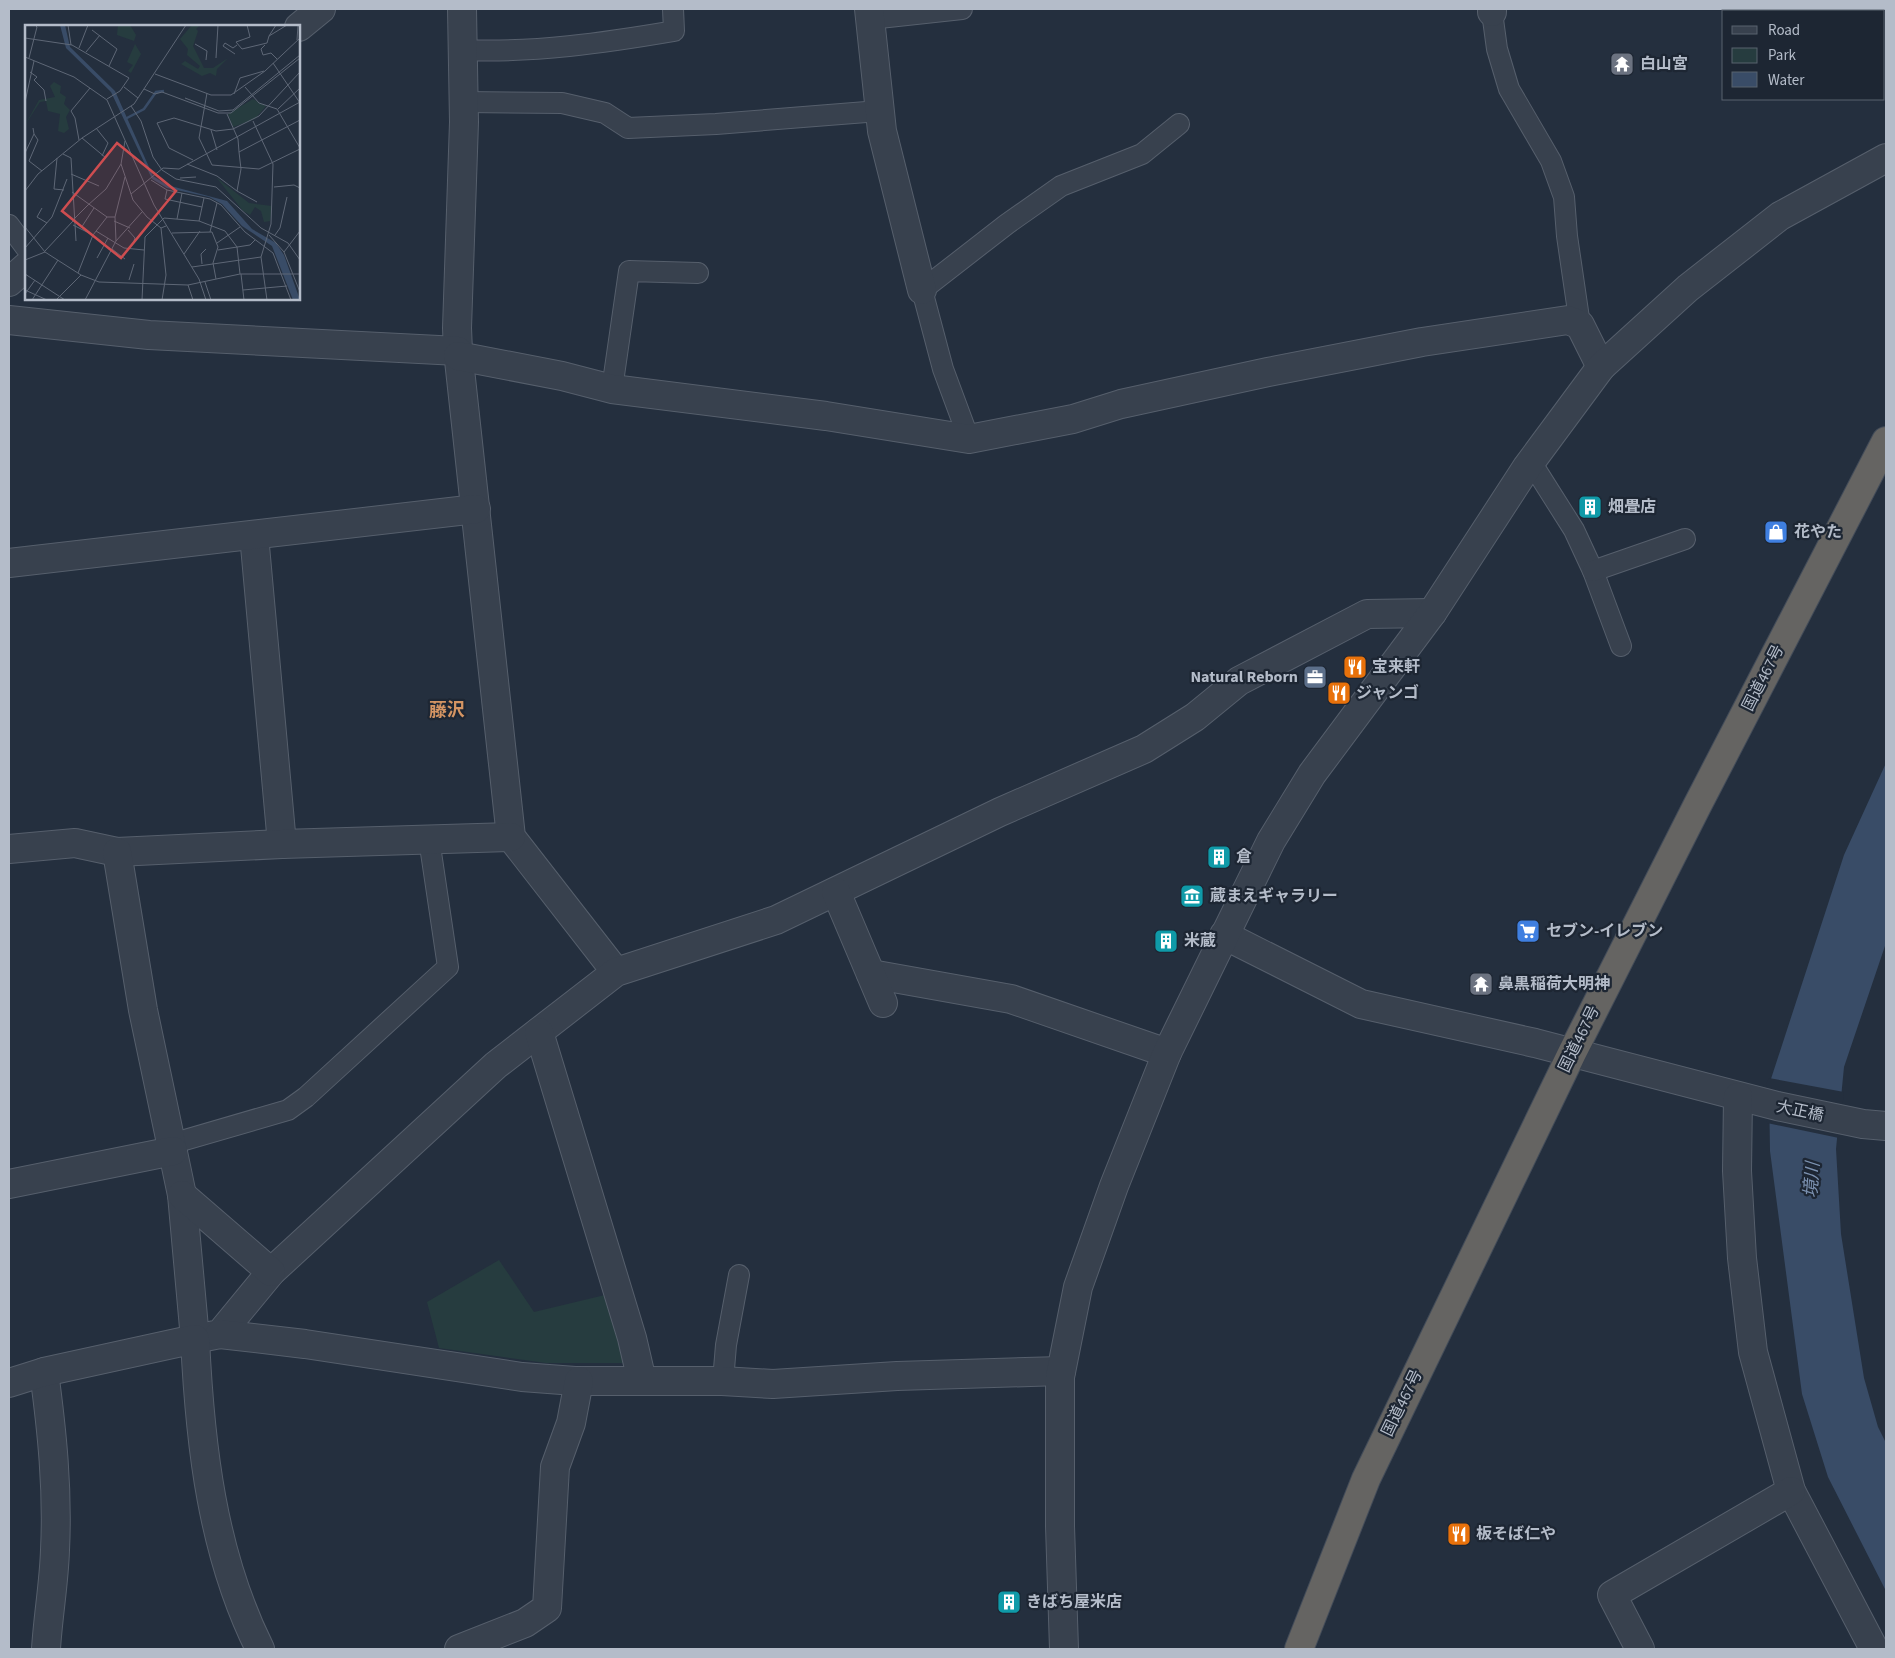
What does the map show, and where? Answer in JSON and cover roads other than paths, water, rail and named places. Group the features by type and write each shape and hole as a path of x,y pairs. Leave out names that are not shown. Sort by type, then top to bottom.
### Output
{"highway":[{"name":"国道467号","path":"1299,1649 1366,1479 1572,1053 1692,814 1886,442"}],"street":[{"path":"300,27 321,9"},
{"path":"462,9 464,102 458,353 511,837 616,972"},
{"path":"869,14 882,131 922,290"},
{"path":"1064,1649 1060,1526 1061,1372 1078,1287 1114,1186 1167,1053 1271,841 1312,774 1432,613 1530,462 1601,367 1688,288 1780,216 1886,158"},
{"path":"9,282 25,268"},
{"path":"9,320 149,335 458,353 612,389 818,415 969,440 1073,419 1121,404 1268,372 1422,342 1568,320 1580,325 1601,367"},
{"path":"9,563 476,509"},
{"path":"254,535 282,844"},
{"path":"207,1337 270,1272 496,1065 616,972 776,920 1000,812 1144,749 1195,718 1239,680 1367,614 1432,613"},
{"path":"10,843 75,843 117,852 282,844 511,837"},
{"path":"117,852 143,1010 182,1195 207,1337 198,1417 209,1491 226,1564 260,1649"},
{"path":"836,892 883,1003"},
{"name":"大正橋","path":"1224,935 1361,1004 1572,1053 1738,1097 1874,1125"},
{"path":"871,974 1011,999 1167,1053"},
{"path":"539,1032 632,1338 642,1381"},
{"path":"1738,1097 1739,1200 1742,1258 1753,1352 1792,1492 1874,1649"},
{"path":"9,1184 172,1148"},
{"path":"182,1195 270,1272"},
{"path":"9,1383 44,1372 207,1337 305,1344 522,1377 579,1380 723,1381 773,1384 897,1376 1061,1372"},
{"path":"44,1372 52,1430 56,1486 55,1552 46,1649"},
{"path":"459,1649 525,1623 547,1608 556,1467 572,1423 579,1380"},
{"path":"1640,1649 1612,1595 1792,1492"}],"lane":[{"path":"464,50 504,52 614,42 674,31 673,9"},
{"path":"869,14 962,9"},
{"path":"1492,10 1497,49 1509,89 1551,161 1564,198 1567,236 1580,325"},
{"path":"464,102 562,103 605,113 628,128 716,124 879,111"},
{"path":"969,440 943,369 922,290 1007,224 1061,186 1142,154 1179,124"},
{"path":"9,224 25,247"},
{"path":"612,389 629,271 698,273"},
{"path":"1530,462 1574,530 1593,571 1621,646"},
{"path":"1593,571 1685,539"},
{"path":"172,1148 288,1110 306,1097 448,968 429,839"},
{"path":"723,1381 726,1346 739,1275"}],"water":[{"name":"境川","path":"1886,763 1886,943 1844,1067 1836,1149 1841,1234 1864,1378 1878,1427 1886,1443 1886,1591 1828,1477 1802,1394 1770,1151 1769,1085 1844,855"}],"place":[{"name":"白山宮","path":"1622,64"},
{"name":"畑畳店","path":"1590,507"},
{"name":"花やた","path":"1776,532"},
{"name":"宝来軒","path":"1355,667"},
{"name":"Natural Reborn","path":"1315,677"},
{"name":"ジャンゴ","path":"1339,693"},
{"name":"倉","path":"1219,857"},
{"name":"蔵まえギャラリー","path":"1192,896"},
{"name":"セブン-イレブン","path":"1528,931"},
{"name":"米蔵","path":"1166,941"},
{"name":"鼻黒稲荷大明神","path":"1481,984"},
{"name":"板そば仁や","path":"1459,1534"},
{"name":"きばち屋米店","path":"1009,1602"}],"district":[{"name":"藤沢","path":"447,710"}]}
